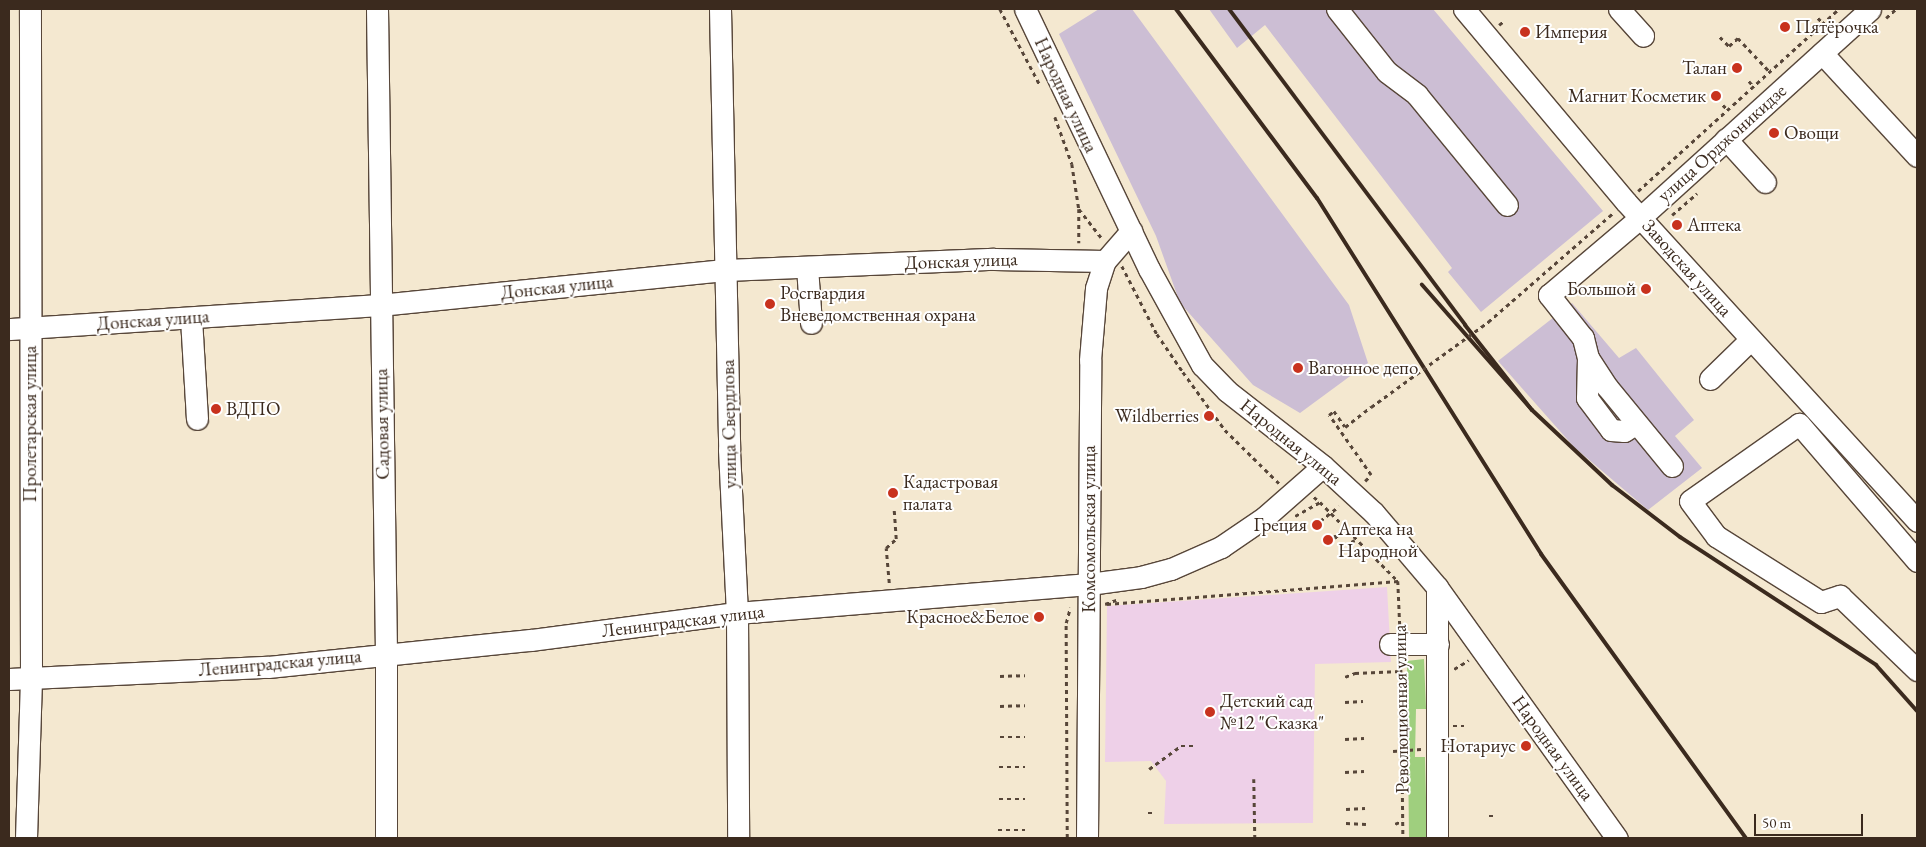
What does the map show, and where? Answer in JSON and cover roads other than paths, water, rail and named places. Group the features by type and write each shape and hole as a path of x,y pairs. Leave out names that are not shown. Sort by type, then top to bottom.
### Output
{"street":[{"name":"Пролетарская улица","path":"26,838 31,678 30,9"},
{"name":"Садовая улица","path":"377,9 386,653 386,838"},
{"name":"улица Свердлова","path":"720,9 736,613 738,838"},
{"name":"Народная улица","path":"1025,9 1131,231 1202,365 1227,391 1323,466 1374,513 1437,586 1617,838"},
{"path":"1337,9 1387,72 1417,95 1507,206"},
{"name":"Заводская улица","path":"1464,9 1640,217 1917,521"},
{"path":"1619,9 1643,36"},
{"name":"улица Орджоникидзе","path":"1672,466 1635,424 1588,358 1583,338 1549,295 1640,217 1870,9"},
{"path":"1822,53 1917,156"},
{"path":"1726,139 1765,182"},
{"name":"Комсомольская улица","path":"1087,838 1090,360 1096,288 1105,262 1131,231"},
{"name":"Донская улица","path":"9,329 380,305 726,270 994,259 1105,262"},
{"path":"807,266 811,323"},
{"path":"192,318 196,418"},
{"path":"1710,379 1751,339"},
{"path":"1803,441 1826,422"},
{"path":"1917,562 1803,441 1799,424 1690,500 1716,536 1821,602 1840,596 1917,670"},
{"name":"Ленинградская улица","path":"9,679 268,667 386,653 531,640 736,613 1088,584 1171,569 1221,547 1265,517 1323,466"},
{"name":"Революционная улица","path":"1437,586 1437,838"},
{"path":"1395,644 1438,644"}],"railway":[{"path":"1176,9 1317,198 1541,554 1746,838"},
{"path":"1229,9 1465,325 1532,410 1422,285"},
{"path":"1532,410 1612,485 1680,537 1876,665 1917,711"}],"place":[{"name":"Пятёрочка","path":"1785,27"},
{"name":"Империя","path":"1525,32"},
{"name":"Талан","path":"1737,68"},
{"name":"Магнит Косметик","path":"1716,96"},
{"name":"Овощи","path":"1774,133"},
{"name":"Аптека","path":"1677,225"},
{"name":"Большой","path":"1646,289"},
{"name":"Росгвардия Вневедомственная охрана","path":"770,304"},
{"name":"Вагонное депо","path":"1298,368"},
{"name":"ВДПО","path":"216,409"},
{"name":"Wildberries","path":"1209,416"},
{"name":"Кадастровая палата","path":"893,493"},
{"name":"Греция","path":"1317,525"},
{"name":"Аптека на Народной","path":"1328,540"},
{"name":"Красное&Белое","path":"1039,617"},
{"name":"Детский сад №12 \"Сказка\"","path":"1210,712"},
{"name":"Нотариус","path":"1526,746"}]}
